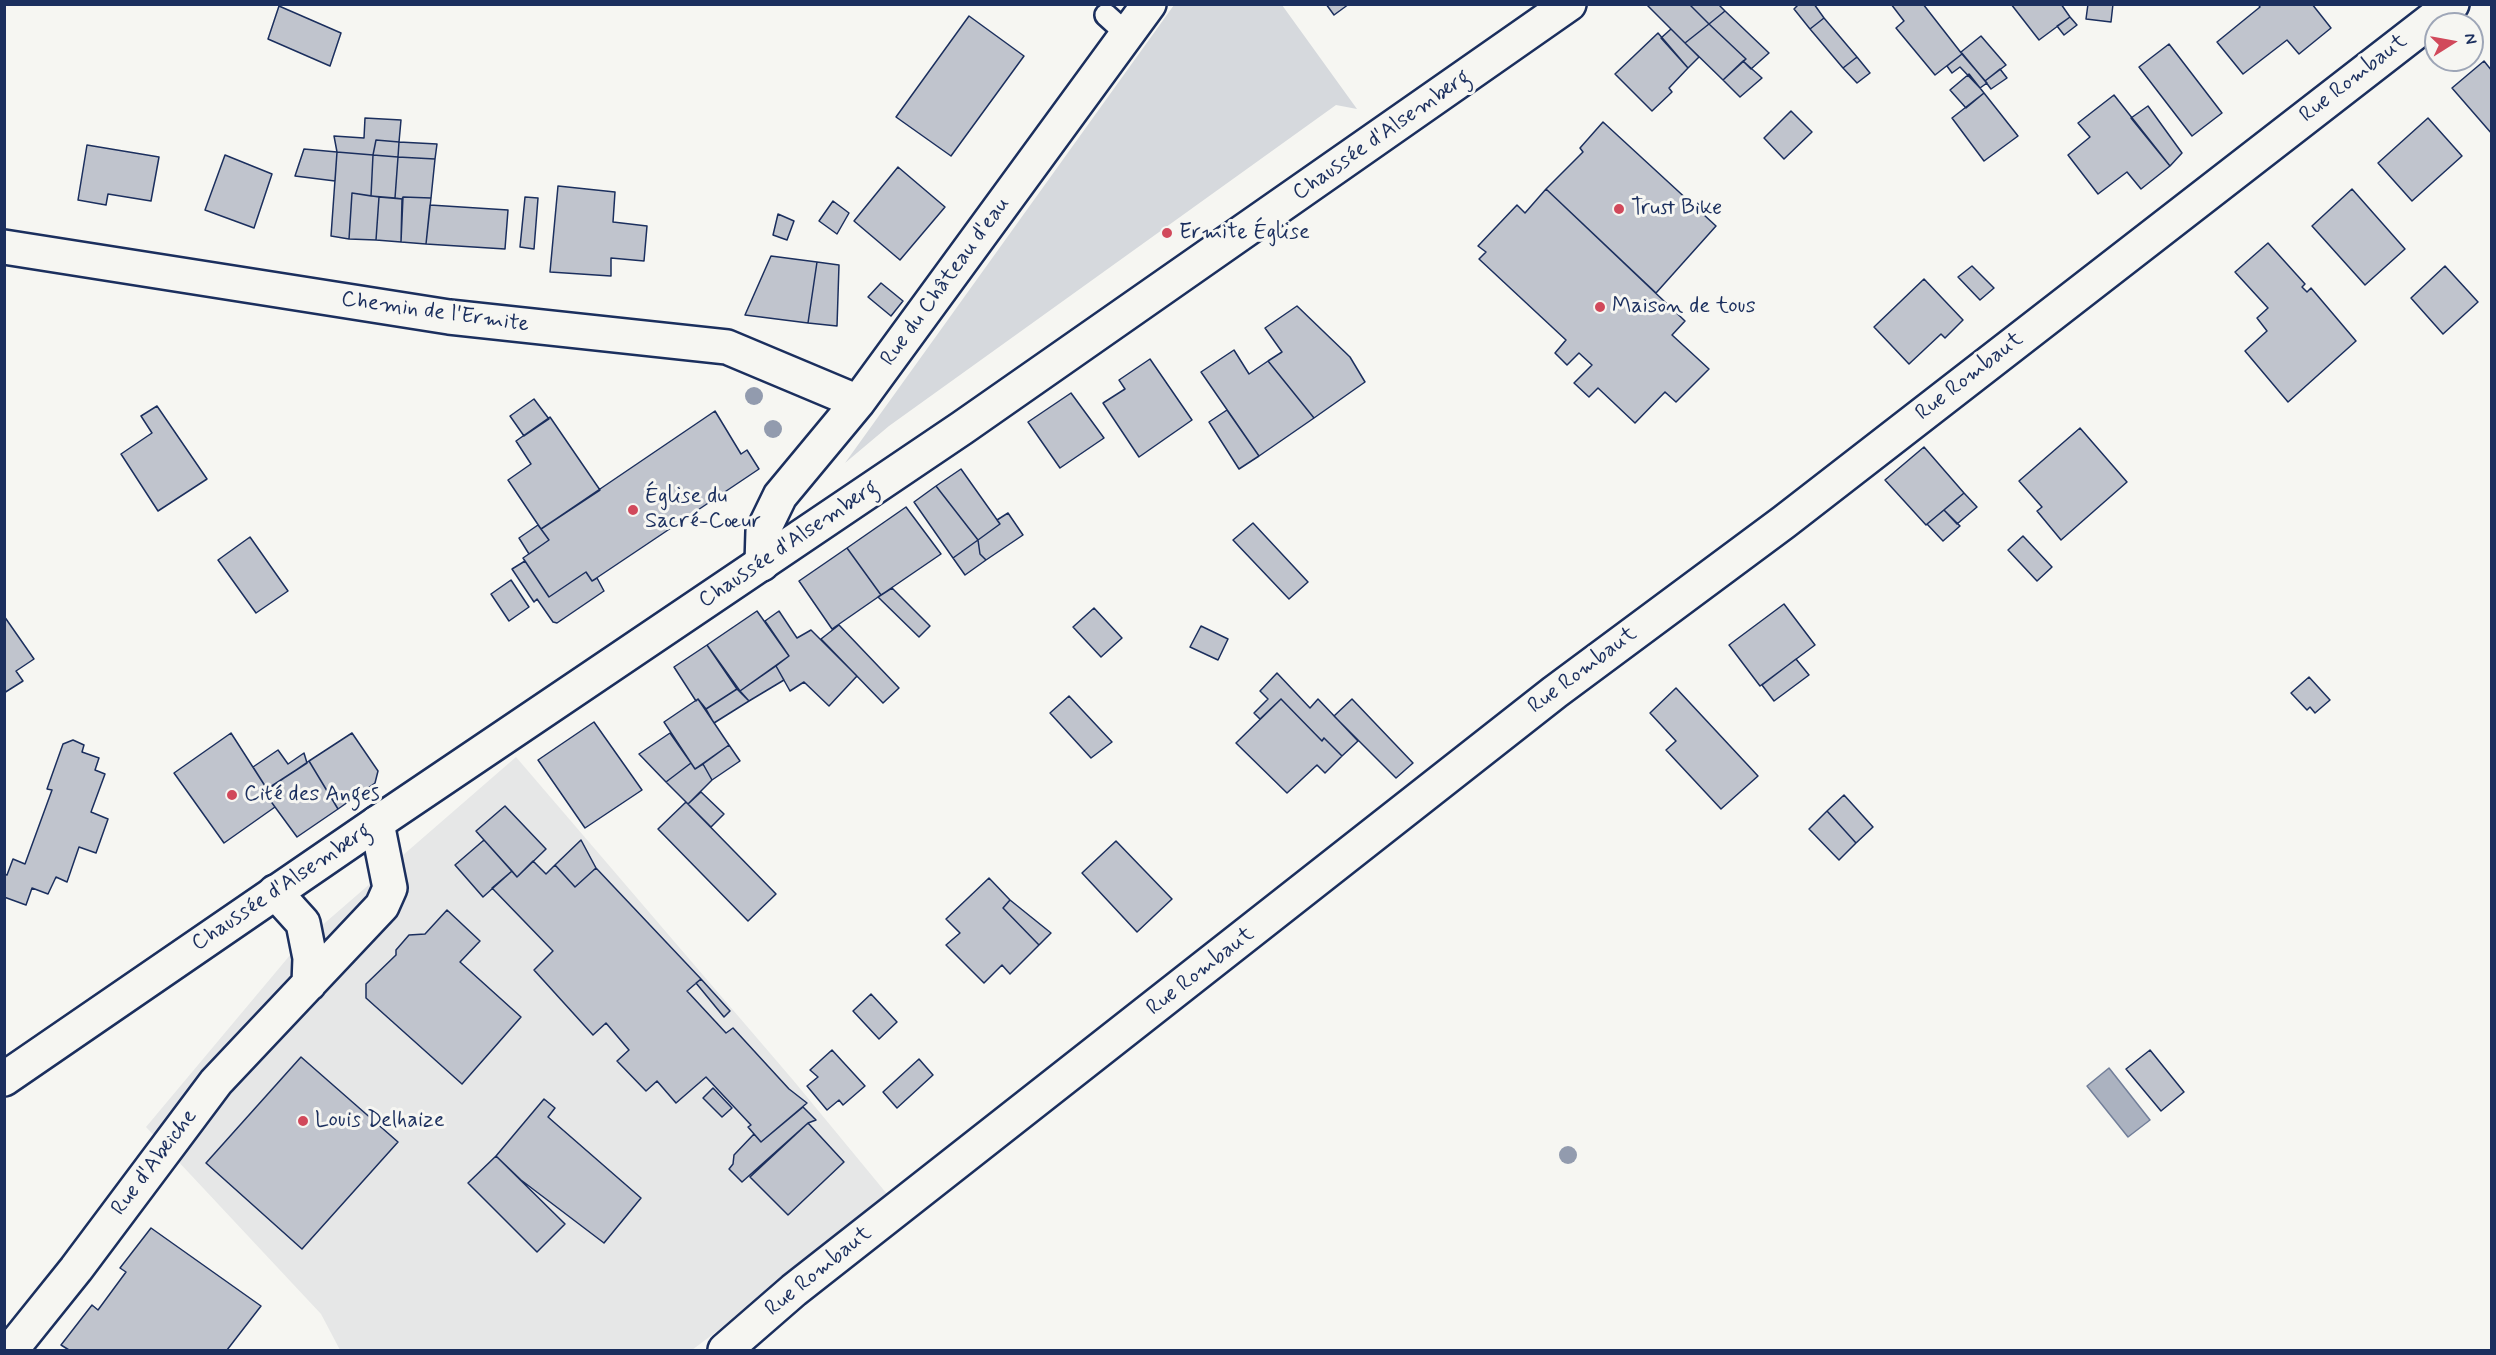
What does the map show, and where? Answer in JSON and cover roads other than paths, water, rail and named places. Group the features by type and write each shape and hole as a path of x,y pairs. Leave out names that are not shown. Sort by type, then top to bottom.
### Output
{"street":[{"name":"Rue du Château d'eau","path":"762,564 762,531 780,496 858,402 1116,24 1149,4"},
{"name":"Chaussée d'Alsemberg","path":"4,1078 962,428 1569,4"},
{"name":"Rue Rombaut","path":"725,1350 794,1290 1555,692 1793,515 2452,4"},
{"name":"Chemin de l'Ermite","path":"4,247 449,318 727,347 858,402"},
{"name":"Rue d'Abeiche","path":"11,1350 76,1269 216,1082 382,906 390,888 377,823"},
{"path":"275,892 303,923 310,958 309,984"}],"place":[{"name":"Trust Bike","path":"1619,209"},
{"name":"Ermite Église","path":"1167,233"},
{"name":"Maison de tous","path":"1600,307"},
{"name":"Église du Sacré-Cœur","path":"633,510"},
{"name":"Cité des Anges","path":"232,795"},
{"name":"Louis Delhaize","path":"303,1121"}]}
